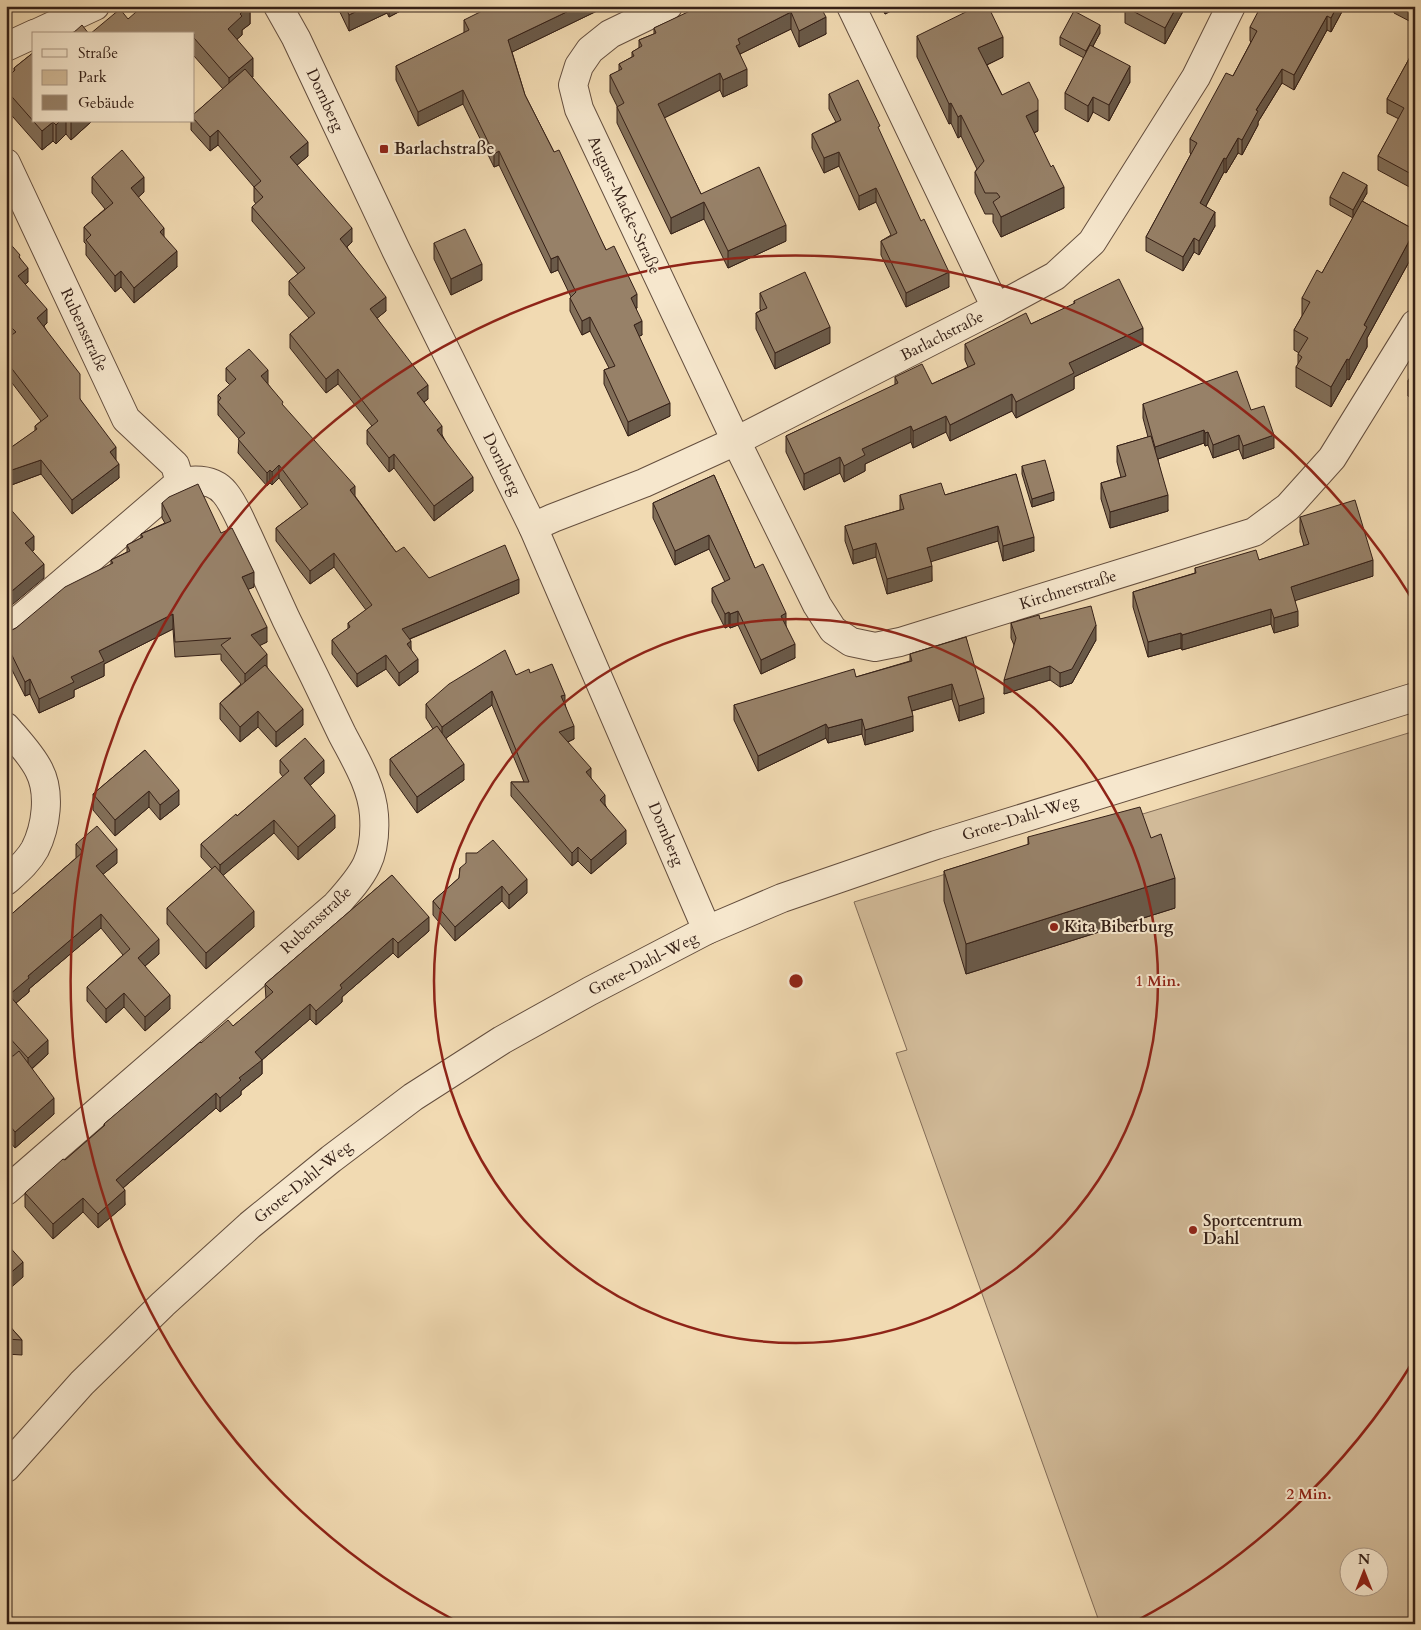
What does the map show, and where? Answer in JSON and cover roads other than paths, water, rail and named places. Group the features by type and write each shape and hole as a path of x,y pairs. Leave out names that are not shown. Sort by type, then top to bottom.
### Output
{"street":[{"path":"38,32 95,6"},
{"name":"Dornberg","path":"278,6 296,38 396,250 533,527 707,930"},
{"name":"August-Macke-Straße","path":"668,6 610,34 590,50 579,66 573,85 579,109 736,442"},
{"path":"851,6 996,308"},
{"name":"Barlachstraße","path":"533,527 644,483 736,442 1055,276 1092,242 1196,76 1231,6"},
{"path":"6,47 32,35"},
{"name":"Rubensstraße","path":"6,163 126,419 175,465 180,482 196,479 209,481 225,492 361,772 372,799 374,813 373,848 367,867 357,882 336,905 6,1191"},
{"name":"Kirchnerstraße","path":"736,442 818,605 834,630 851,642 875,647 909,639 1254,532 1288,507 1332,458 1415,324"},
{"path":"6,631 180,482"},
{"name":"Grote-Dahl-Weg","path":"6,1468 82,1384 163,1304 250,1225 331,1159 412,1097 502,1040 590,991 707,930 782,898 936,845 1415,697"},
{"path":"6,727 32,758 40,772 45,787 46,808 43,829 35,850 21,868 6,881"}],"place":[{"name":"Barlachstraße","path":"384,149"},
{"name":"Kita Biberburg","path":"1054,927"},
{"name":"Sportcentrum Dahl","path":"1193,1230"}]}
